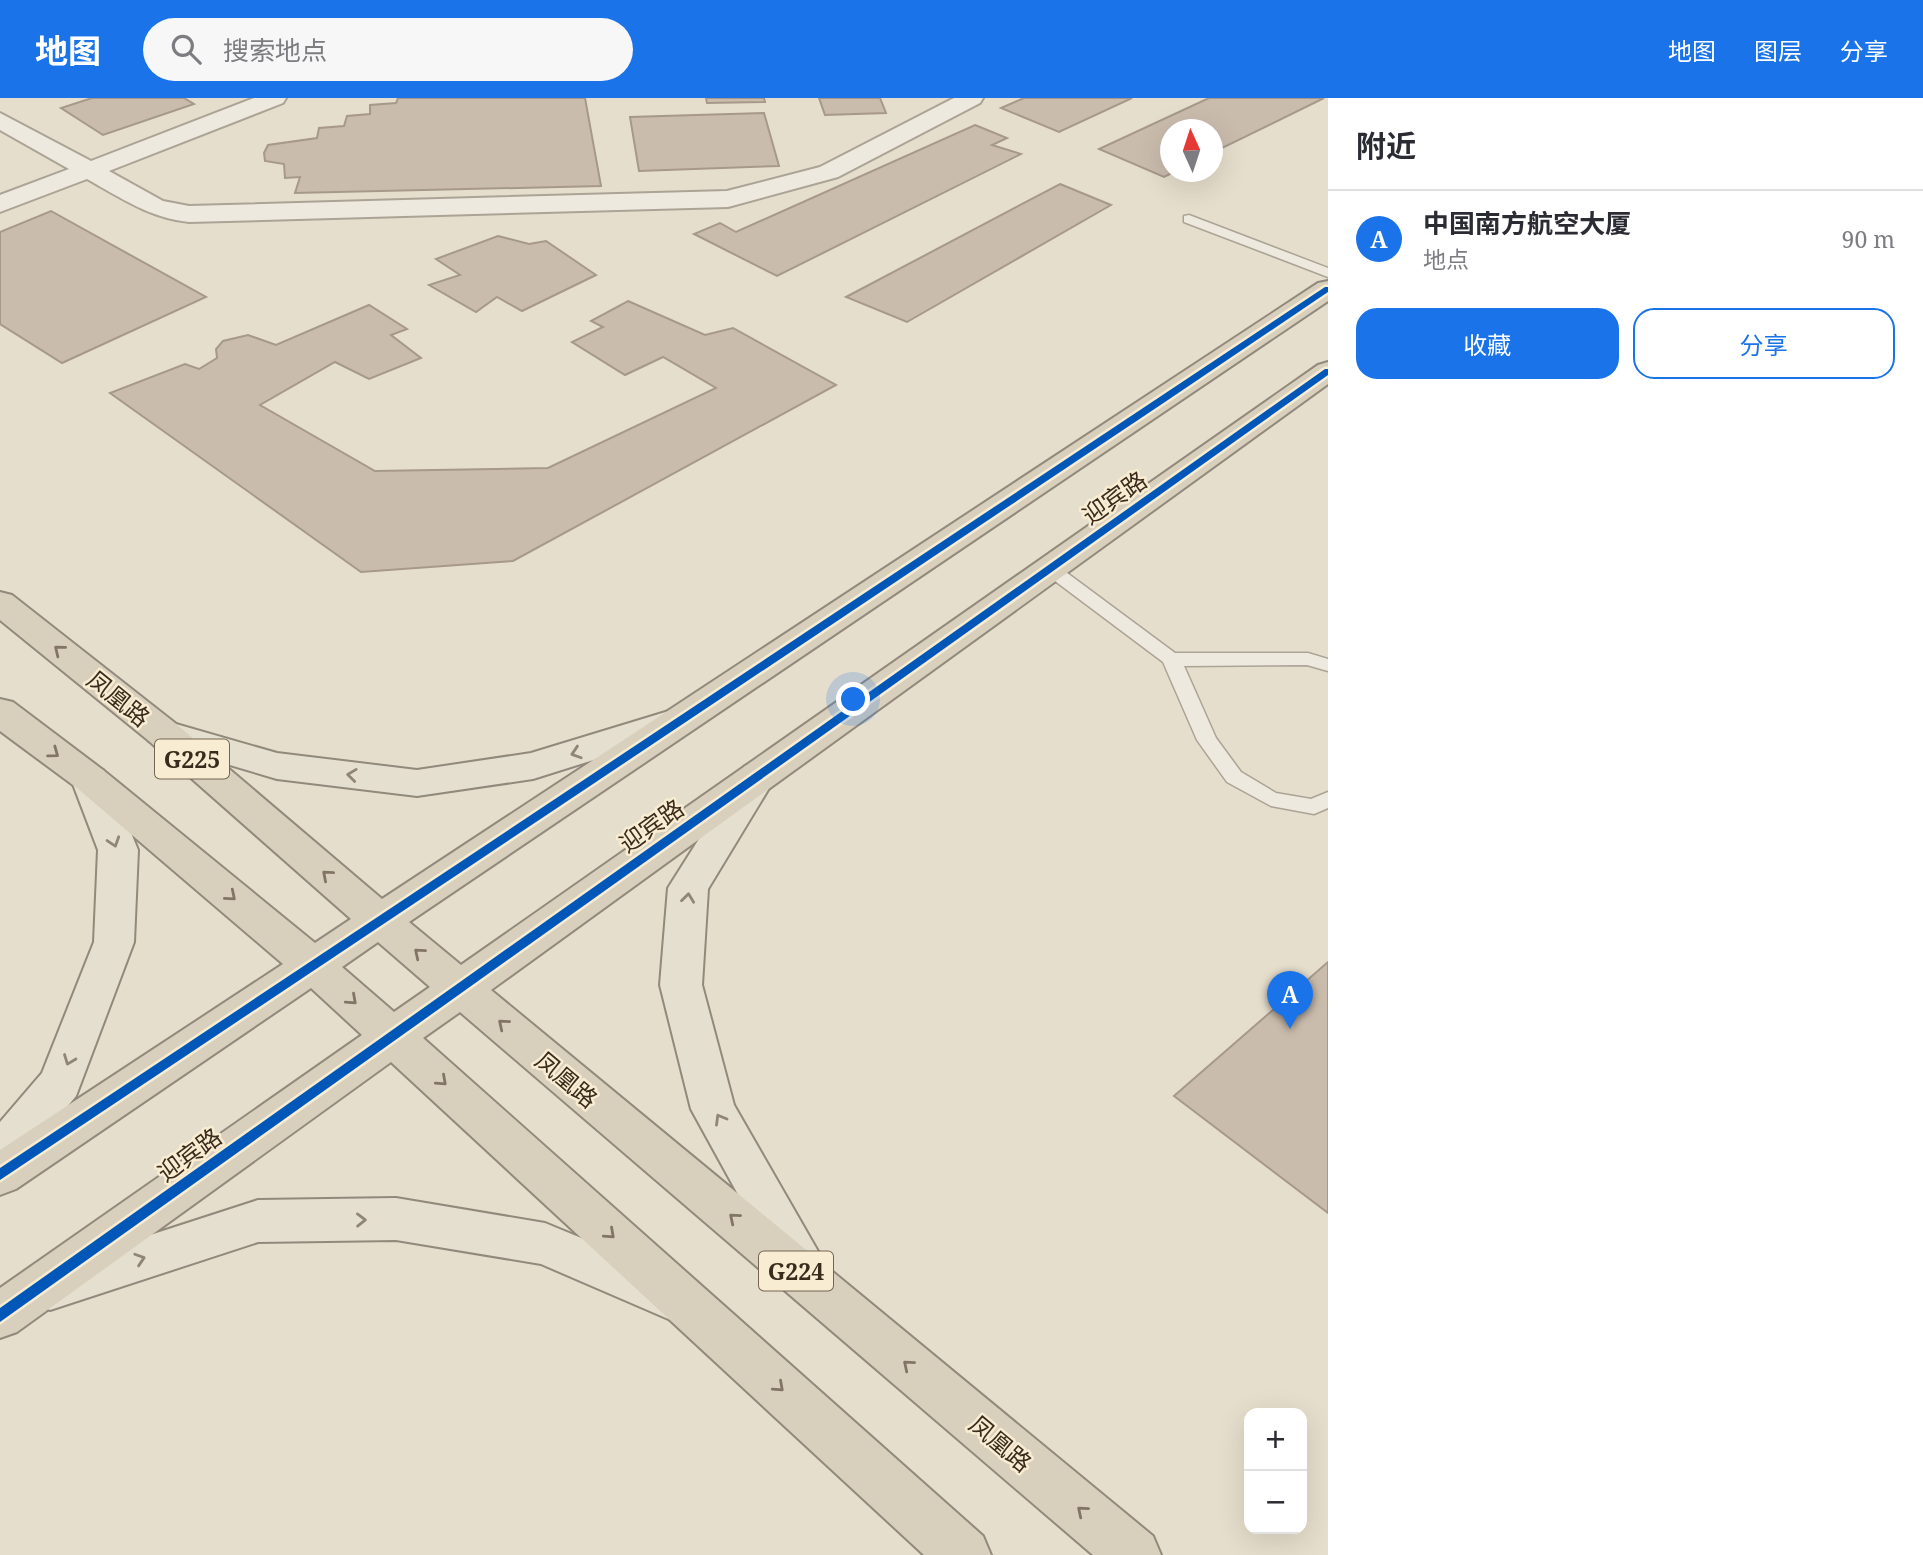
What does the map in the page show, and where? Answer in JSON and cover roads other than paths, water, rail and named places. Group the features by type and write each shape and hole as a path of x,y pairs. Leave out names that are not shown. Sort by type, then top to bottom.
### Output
{"highway":[{"path":"0,1175 312,964 936,554 1328,289"},
{"name":"迎宾路","path":"14,1306 391,1035 1328,371"},
{"name":"凤凰路","path":"0,603 162,733 379,920 1134,1555"},
{"path":"0,711 90,779 312,964 964,1555"}],"main road":[{"path":"162,733 276,766 417,782 533,766 687,717"},
{"path":"758,775 688,888 681,985 713,1109 813,1285"},
{"path":"0,1156 60,1083 114,942 118,850 90,779"},
{"path":"14,1306 258,1221 396,1219 545,1244 689,1306"}],"street":[{"path":"0,204 275,98"},
{"path":"0,120 154,206 169,212 188,214 728,199 829,172 972,98"}],"lane":[{"path":"1189,219 1328,273"},
{"path":"1049,568 1171,659 1206,740 1234,777 1271,799 1314,807 1328,799"},
{"path":"1171,659 1308,659 1328,665"}],"place":[{"name":"中国南方航空大厦","path":"1290,1029"}]}
